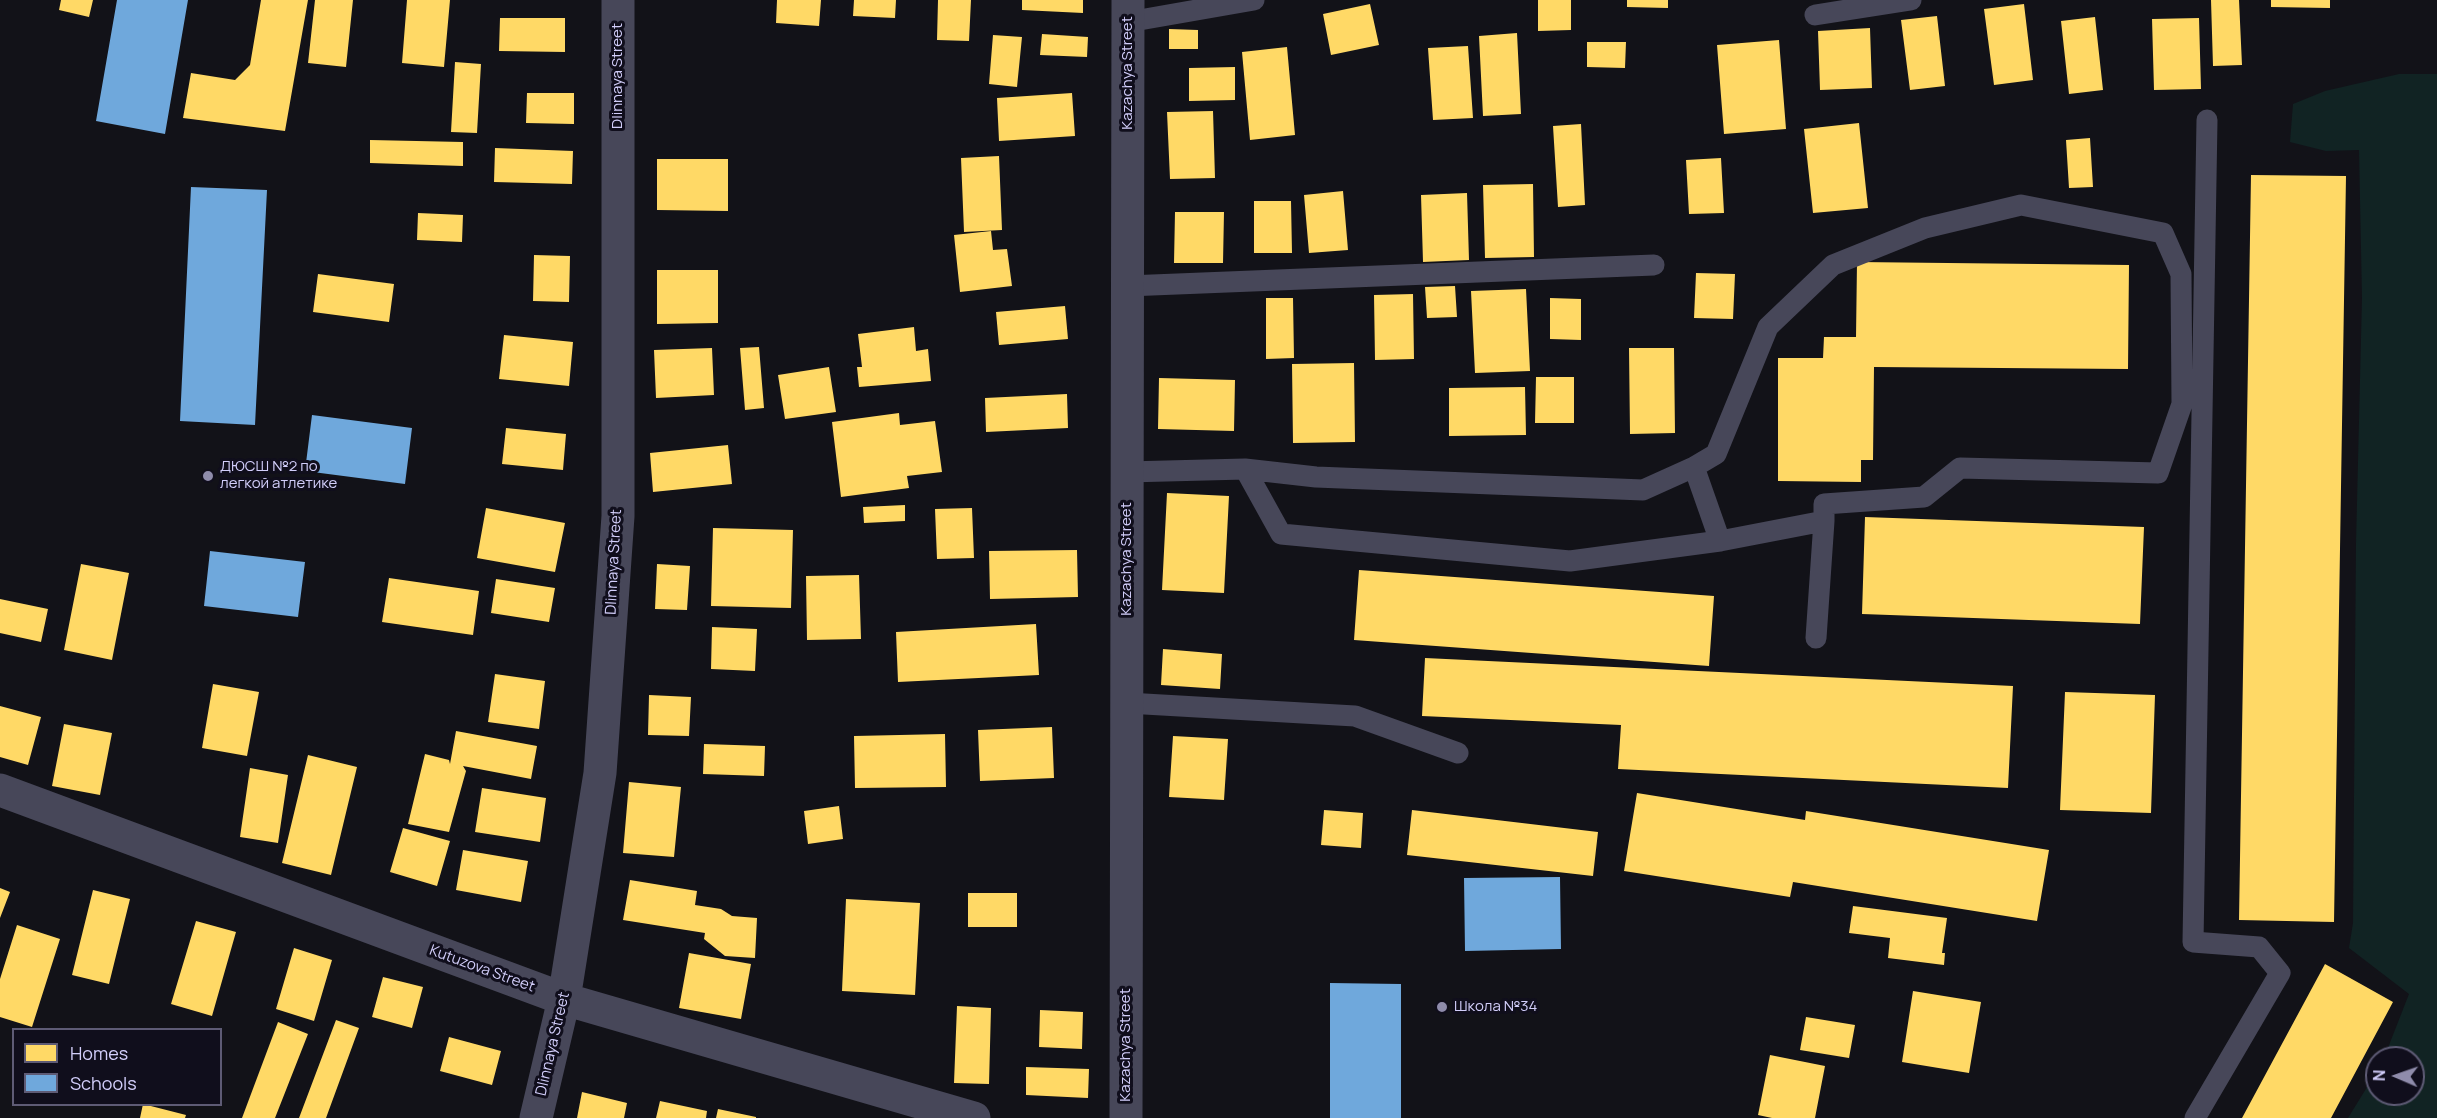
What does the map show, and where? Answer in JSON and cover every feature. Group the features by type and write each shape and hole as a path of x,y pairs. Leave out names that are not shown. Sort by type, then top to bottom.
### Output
{"street":[{"name":"Dlinnaya Street","path":"536,1118 564,999 600,773 618,516 618,0"},
{"name":"Kazachya Street","path":"1126,1118 1128,11"},
{"name":"Kutuzova Street","path":"0,790 564,999 974,1118"}],"lane":[{"path":"1128,11 1254,0"},
{"path":"1815,15 1911,0"},
{"path":"2195,1118 2280,973 2259,947 2193,942 2207,120"},
{"path":"1127,472 1245,469 1316,477 1643,490 1694,467 1716,454 1768,327 1833,265 1925,228 2021,205 2163,233 2181,274 2182,404 2158,473 1960,468 1924,497 1824,504 1816,638"},
{"path":"1127,286 1654,265"},
{"path":"1694,467 1720,541"},
{"path":"1245,469 1281,534 1570,561 1720,541 1824,521"},
{"path":"1127,703 1355,716 1458,753"}],"shaded area":[{"path":"2399,74 2437,74 2437,1118 2348,1118 2365,1090 2365,1106 2425,1106 2425,1046 2389,1046 2409,994 2349,948 2353,923 2356,543 2362,298 2359,150 2326,151 2290,142 2293,104 2325,91"}],"building: Homes":[{"path":"61,0 93,0 89,17 59,10"},
{"path":"261,0 308,0 285,131 183,118 191,73 235,80 250,65"},
{"path":"315,0 353,0 346,67 308,63"},
{"path":"407,0 450,0 444,67 402,63"},
{"path":"777,0 821,0 819,26 776,23"},
{"path":"854,0 896,0 895,18 853,16"},
{"path":"938,0 971,0 969,41 937,40"},
{"path":"1022,0 1083,0 1083,13 1022,10"},
{"path":"1538,0 1571,0 1571,30 1538,31"},
{"path":"1627,0 1668,0 1668,8 1627,7"},
{"path":"2211,0 2239,0 2242,65 2213,66"},
{"path":"2271,0 2330,0 2330,8 2271,7"},
{"path":"1370,4 1379,45 1331,55 1323,14"},
{"path":"2024,4 2033,80 1994,85 1984,9"},
{"path":"1937,16 1945,86 1910,90 1901,20"},
{"path":"2095,17 2103,90 2069,94 2061,21"},
{"path":"500,18 565,18 565,52 499,51"},
{"path":"2199,18 2201,89 2154,90 2152,19"},
{"path":"1870,28 1872,88 1820,90 1818,31"},
{"path":"1169,29 1198,30 1198,49 1169,49"},
{"path":"1517,33 1521,114 1483,116 1479,36"},
{"path":"1042,34 1088,37 1087,57 1040,55"},
{"path":"993,35 1022,37 1017,87 989,84"},
{"path":"1779,40 1786,129 1724,134 1717,45"},
{"path":"1587,42 1626,42 1625,68 1587,67"},
{"path":"1468,46 1473,118 1433,120 1428,48"},
{"path":"1287,47 1295,135 1250,140 1242,52"},
{"path":"455,62 481,64 477,133 451,132"},
{"path":"1235,67 1235,100 1189,101 1189,68"},
{"path":"527,93 574,93 574,124 526,123"},
{"path":"1072,93 1075,136 999,141 997,98"},
{"path":"1213,111 1215,178 1170,179 1167,112"},
{"path":"1859,123 1868,208 1813,213 1804,129"},
{"path":"1581,124 1585,205 1558,207 1553,126"},
{"path":"2090,138 2093,187 2069,188 2066,140"},
{"path":"370,140 463,142 463,166 370,163"},
{"path":"495,148 573,151 572,184 494,182"},
{"path":"999,156 1002,230 964,232 961,158"},
{"path":"1721,158 1724,213 1689,214 1686,160"},
{"path":"657,159 728,159 728,211 657,210"},
{"path":"2251,175 2346,176 2334,922 2239,920"},
{"path":"1533,184 1534,257 1485,258 1483,185"},
{"path":"1343,191 1348,250 1309,253 1304,195"},
{"path":"1467,193 1469,260 1423,262 1421,195"},
{"path":"1254,201 1291,201 1292,253 1254,253"},
{"path":"1175,212 1224,212 1223,263 1174,263"},
{"path":"418,213 463,215 462,242 417,240"},
{"path":"991,231 993,250 1007,249 1012,286 960,292 954,235"},
{"path":"534,255 570,256 569,302 533,301"},
{"path":"1857,262 2129,265 2128,369 1874,367 1873,460 1861,460 1861,482 1778,481 1778,358 1823,358 1824,337 1856,337"},
{"path":"657,270 718,270 718,323 657,324"},
{"path":"1696,273 1735,274 1733,319 1694,318"},
{"path":"318,274 394,284 389,322 313,312"},
{"path":"1455,286 1457,317 1427,318 1425,287"},
{"path":"1526,289 1530,371 1475,373 1471,291"},
{"path":"1413,294 1414,359 1375,360 1374,295"},
{"path":"1266,298 1293,298 1294,358 1266,359"},
{"path":"1550,298 1581,299 1581,340 1550,339"},
{"path":"1065,306 1068,339 999,345 996,312"},
{"path":"914,327 916,351 928,349 931,381 859,387 857,367 862,367 858,334"},
{"path":"504,335 573,342 569,386 499,379"},
{"path":"759,347 764,408 745,410 740,348"},
{"path":"712,348 714,395 656,398 654,350"},
{"path":"1629,348 1674,348 1675,433 1630,434"},
{"path":"1354,363 1355,442 1293,443 1292,364"},
{"path":"829,367 836,412 785,419 778,375"},
{"path":"1536,377 1574,377 1574,423 1535,423"},
{"path":"1159,378 1235,380 1234,431 1158,429"},
{"path":"1525,387 1526,435 1449,436 1449,388"},
{"path":"1067,394 1068,428 986,432 985,398"},
{"path":"899,413 900,425 935,421 942,472 907,476 909,488 841,497 832,422"},
{"path":"506,428 566,434 563,470 502,464"},
{"path":"728,445 732,484 653,492 650,453"},
{"path":"1167,493 1229,496 1224,593 1162,590"},
{"path":"905,505 905,521 864,523 863,507"},
{"path":"486,508 565,523 555,572 477,558"},
{"path":"972,508 974,558 937,559 935,509"},
{"path":"1865,517 2144,527 2140,624 1862,614"},
{"path":"713,528 793,530 791,608 711,606"},
{"path":"1077,550 1078,597 990,599 989,551"},
{"path":"81,564 129,573 112,660 64,650"},
{"path":"657,564 690,566 687,610 655,609"},
{"path":"1359,570 1714,596 1709,666 1354,640"},
{"path":"859,575 861,639 807,640 806,576"},
{"path":"389,578 479,591 473,635 382,622"},
{"path":"496,579 555,588 549,622 491,613"},
{"path":"0,599 48,609 41,642 0,633"},
{"path":"1036,624 1039,675 898,682 896,632"},
{"path":"712,627 757,629 755,671 711,669"},
{"path":"1163,649 1222,654 1220,689 1161,685"},
{"path":"1425,658 2013,686 2008,788 1618,769 1621,725 1422,716"},
{"path":"495,674 545,681 539,729 488,722"},
{"path":"213,684 259,692 247,756 202,748"},
{"path":"2065,692 2155,695 2151,813 2060,810"},
{"path":"649,695 691,697 689,736 648,735"},
{"path":"0,706 41,717 28,765 0,757"},
{"path":"64,724 112,733 100,795 52,786"},
{"path":"1052,727 1054,778 980,781 978,730"},
{"path":"456,731 537,746 531,779 463,766 466,771 449,832 408,824 425,754 449,760 450,764"},
{"path":"945,734 946,787 855,788 854,736"},
{"path":"1173,736 1228,739 1224,800 1169,797"},
{"path":"704,744 765,746 764,776 703,774"},
{"path":"308,755 357,767 331,875 282,863"},
{"path":"250,768 288,775 278,843 240,837"},
{"path":"629,782 681,787 674,857 623,853"},
{"path":"482,788 546,798 540,842 475,832"},
{"path":"1637,793 1805,820 1806,811 2049,850 2037,921 1793,882 1790,897 1624,871"},
{"path":"839,806 843,839 808,844 804,811"},
{"path":"1324,810 1363,813 1361,848 1321,845"},
{"path":"1412,810 1598,832 1593,876 1407,855"},
{"path":"403,828 450,841 437,886 390,872"},
{"path":"463,850 528,861 521,902 456,890"},
{"path":"630,880 697,891 695,905 721,909 732,916 757,918 755,958 725,956 704,939 705,933 623,920"},
{"path":"0,888 10,892 0,918"},
{"path":"93,890 130,899 109,984 72,975"},
{"path":"968,893 1017,893 1017,927 968,927"},
{"path":"846,899 920,903 915,995 842,991"},
{"path":"1853,906 1947,918 1942,953 1945,953 1944,965 1888,958 1890,938 1849,933"},
{"path":"196,921 236,932 212,1016 171,1004"},
{"path":"17,925 60,939 32,1027 0,1017 0,979"},
{"path":"294,948 332,960 314,1021 276,1009"},
{"path":"689,953 751,964 741,1019 679,1008"},
{"path":"2325,964 2393,1002 2369,1046 2365,1046 2365,1054 2331,1118 2242,1118"},
{"path":"383,977 423,987 412,1028 372,1017"},
{"path":"1913,991 1981,1002 1969,1073 1902,1062"},
{"path":"957,1006 991,1008 989,1084 954,1083"},
{"path":"1040,1010 1083,1012 1082,1049 1039,1047"},
{"path":"1806,1017 1855,1025 1849,1058 1800,1050"},
{"path":"336,1020 359,1028 326,1118 299,1118"},
{"path":"278,1022 308,1034 275,1118 242,1118"},
{"path":"449,1037 501,1051 492,1085 440,1071"},
{"path":"1770,1055 1825,1066 1815,1118 1772,1118 1758,1115"},
{"path":"1026,1067 1089,1069 1088,1098 1026,1095"},
{"path":"582,1092 627,1103 624,1118 577,1118"},
{"path":"660,1101 707,1111 706,1118 656,1118"},
{"path":"143,1106 186,1115 185,1118 140,1118"},
{"path":"718,1109 756,1117 756,1118 716,1118"}],"building: Schools":[{"path":"117,0 188,0 165,134 96,121"},
{"path":"191,187 267,190 255,425 180,421"},
{"path":"312,415 412,428 405,484 305,471"},
{"path":"210,551 305,562 298,617 204,606"},
{"path":"1560,877 1561,949 1465,951 1464,878"},
{"path":"1330,983 1401,984 1401,1118 1330,1118"}],"place":[{"name":"ДЮСШ №2 по легкой атлетике","path":"208,476"},
{"name":"Школа №34","path":"1442,1007"}]}
